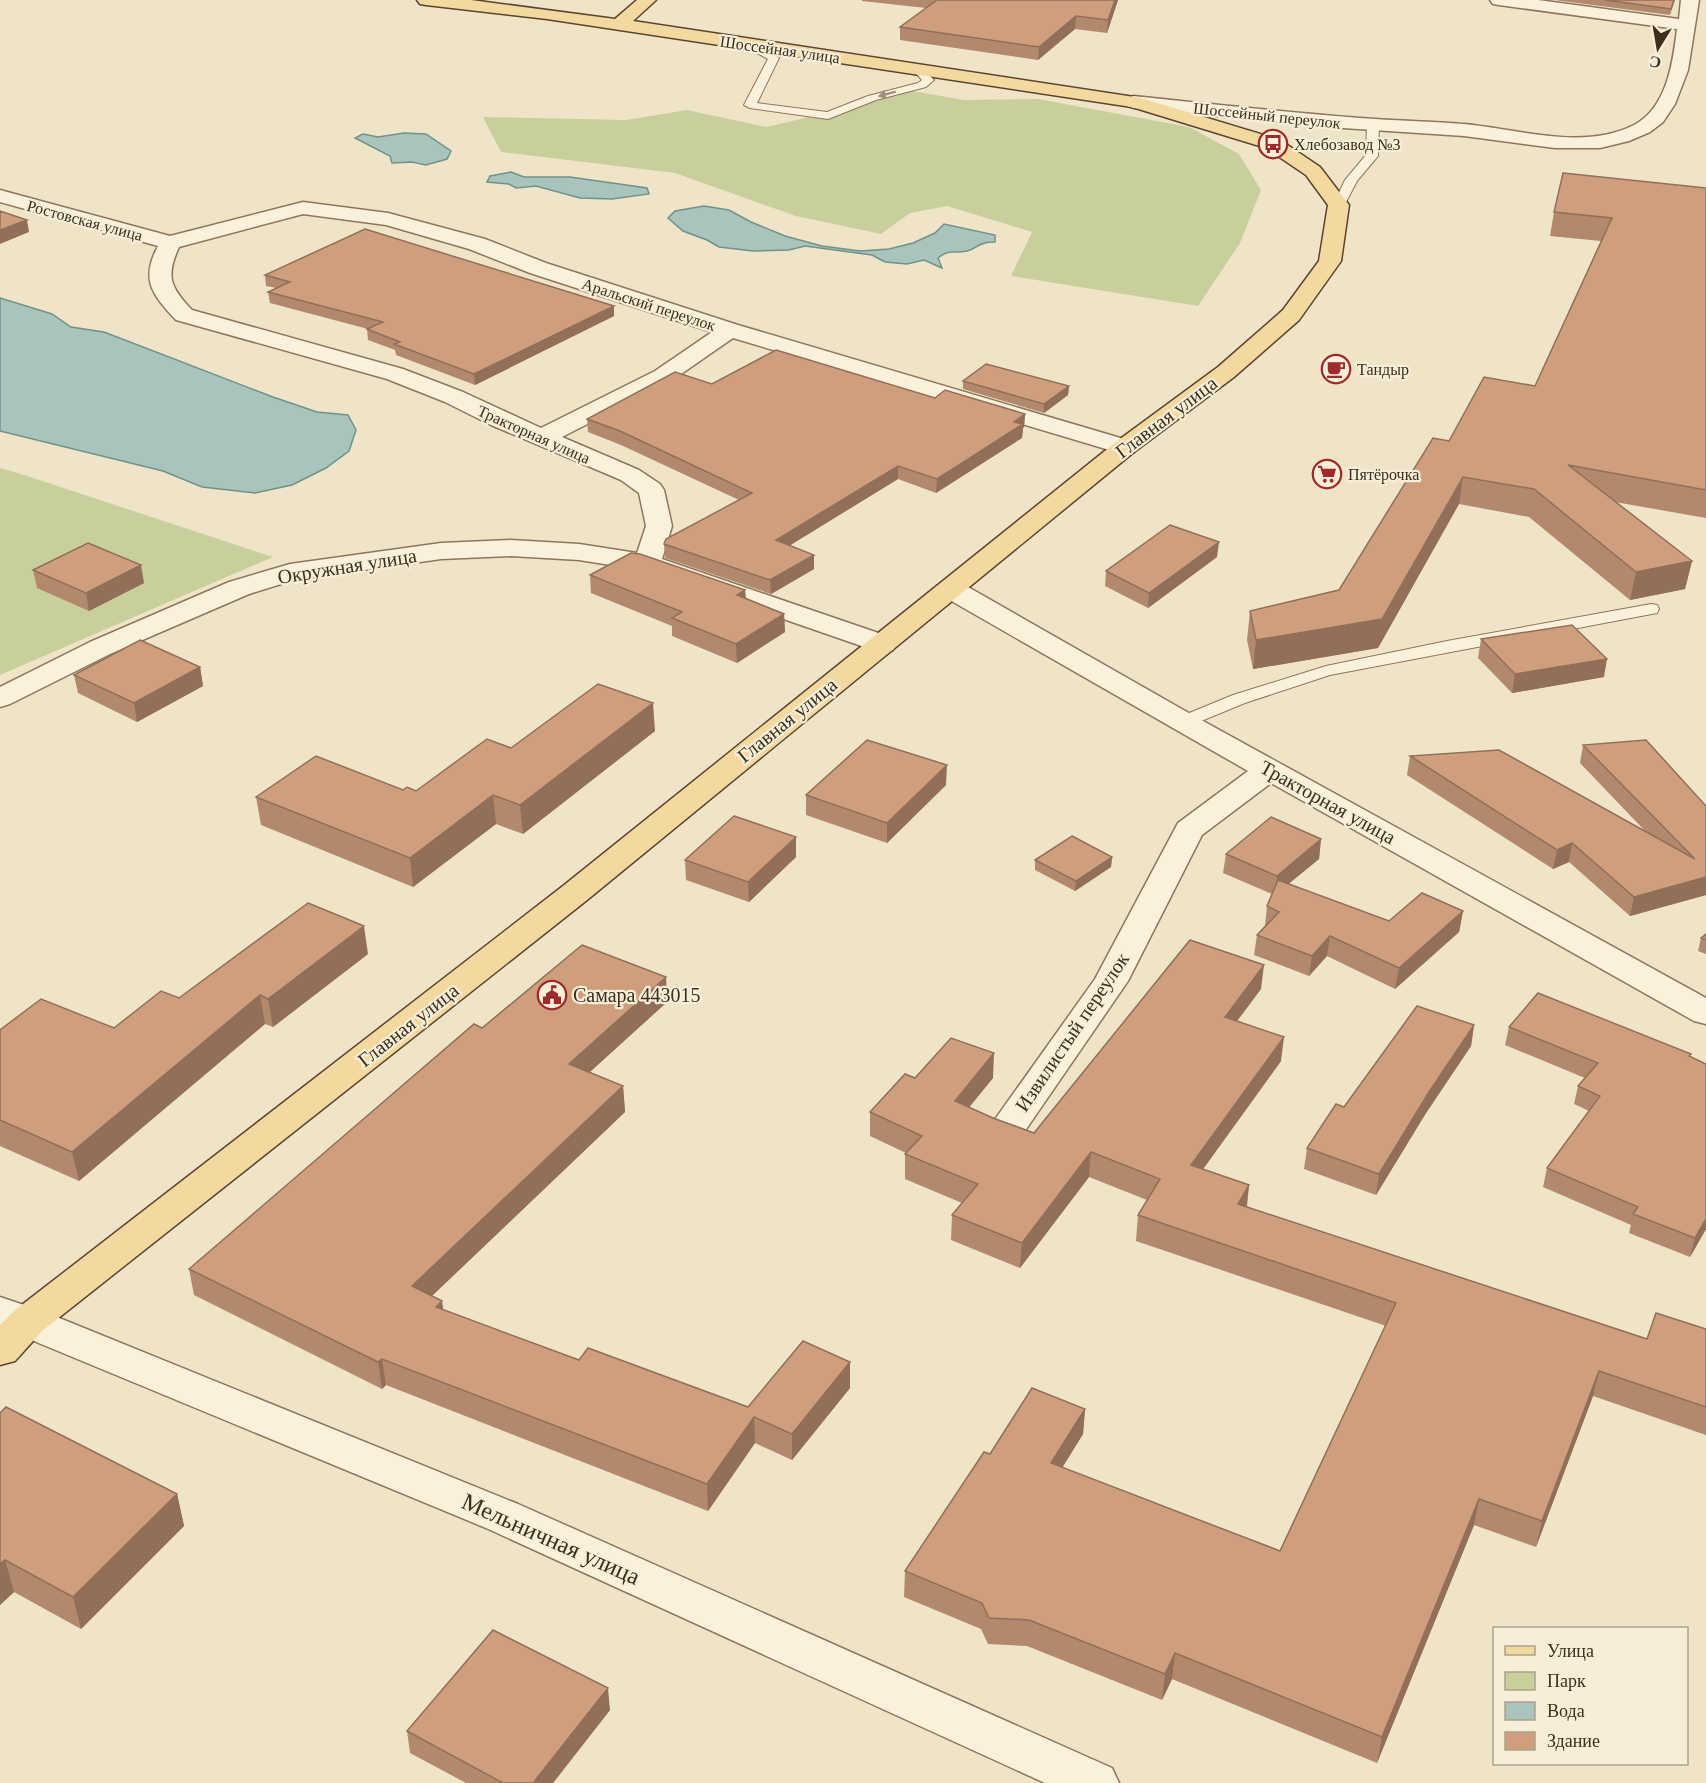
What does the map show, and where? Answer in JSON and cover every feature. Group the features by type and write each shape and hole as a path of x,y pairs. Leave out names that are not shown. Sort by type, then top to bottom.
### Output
{"main road":[{"name":"Шоссейная улица","path":"426,0 547,14 1134,102"},
{"path":"618,25 647,0"},
{"path":"1134,102 1273,144 1313,171 1339,205"},
{"name":"Главная улица","path":"9,1328 575,893 1125,447 1226,372 1291,315 1330,261 1339,205"}],"street":[{"path":"1499,0 1687,24"},
{"name":"Шоссейный переулок","path":"1134,102 1373,125 1466,130 1520,139 1570,142 1616,139 1645,128 1662,110 1680,71 1690,0"},
{"name":"Ростовская улица","path":"0,196 170,243"},
{"name":"Аральский переулок","path":"170,243 303,208 388,219 477,244 538,268 730,330 1125,447"},
{"name":"Тракторная улица","path":"170,243 159,263 162,292 184,315 395,374 630,475 651,490 659,526 647,563"},
{"path":"543,437 663,376 730,330"},
{"name":"Окружная улица","path":"0,698 100,648 239,588 290,572 441,551 511,548 579,552 647,563"},
{"path":"647,563 883,644"},
{"name":"Тракторная улица","path":"951,588 1183,722 1706,1013"},
{"name":"Извилистый переулок","path":"1005,1132 1112,981 1189,831 1270,769"},
{"name":"Мельничная улица","path":"9,1328 502,1516 1095,1783"}],"lane":[{"path":"748,44 774,58 750,105 790,112 828,116 872,98 922,85 928,80 917,69"},
{"path":"1339,205 1351,180 1372,156 1373,125"},
{"path":"1183,722 1239,699 1326,671 1447,646 1651,609"}],"green space":[{"path":"895,88 964,100 1038,99 1189,127 1239,154 1261,190 1240,243 1198,306 1011,276 1032,232 947,206 910,213 881,234 796,216 675,173 501,152 483,117 626,120 687,110 766,127 840,110"},
{"path":"0,468 18,473 273,557 0,675"}],"water":[{"path":"404,133 426,134 451,151 447,159 426,165 412,162 392,163 390,156 355,138 363,134 378,137"},
{"path":"511,172 524,177 570,177 647,188 649,194 612,199 580,198 536,186 516,188 509,184 487,182 490,176"},
{"path":"704,206 729,210 785,236 822,246 860,251 889,249 913,243 935,233 944,224 995,235 995,242 981,244 967,251 946,253 938,258 942,268 924,260 907,264 885,262 872,255 805,246 789,250 753,251 719,247 683,231 668,218 675,211"},
{"path":"0,298 52,314 71,327 104,332 317,412 348,415 356,430 349,451 326,468 292,485 255,493 202,487 163,471 0,431"}],"building":[{"path":"937,0 1115,0 1108,20 1076,16 1039,47 900,27"},
{"path":"1605,0 1674,0 1671,9"},
{"path":"1563,173 1706,188 1706,490 1568,465 1692,561 1636,572 1534,489 1463,477 1382,619 1256,640 1250,611 1339,590 1433,438 1449,441 1484,377 1535,386 1612,218 1554,212"},
{"path":"0,211 27,220 0,230"},
{"path":"365,229 614,306 474,374 394,344 400,342 367,329 383,322 268,292 290,282 265,275"},
{"path":"776,350 935,398 945,390 1025,414 1014,422 1023,424 937,479 898,466 776,540 814,555 770,580 664,544 666,539 752,493 620,431 587,419 675,372 712,384"},
{"path":"986,364 1069,386 1044,404 963,381"},
{"path":"1170,525 1219,542 1149,593 1106,571"},
{"path":"88,543 141,565 86,593 33,570"},
{"path":"631,553 640,554 745,590 737,595 784,614 736,644 672,618 682,612 590,575"},
{"path":"1572,625 1607,659 1515,674 1481,639"},
{"path":"140,640 200,667 134,703 74,675"},
{"path":"598,684 653,703 520,805 493,795 410,858 256,797 316,756 403,790 407,787 416,791 487,739 511,748"},
{"path":"867,740 947,765 887,823 806,795"},
{"path":"1646,740 1706,806 1706,877 1634,897 1572,843 1557,850 1410,756 1499,750 1695,859 1583,745"},
{"path":"734,816 796,837 748,882 685,860"},
{"path":"1271,817 1321,839 1277,876 1226,854"},
{"path":"1072,836 1112,857 1076,881 1035,860"},
{"path":"1278,880 1389,921 1422,893 1463,911 1399,968 1330,936 1312,956 1257,935 1279,912 1267,906"},
{"path":"308,903 364,926 268,999 260,995 72,1152 0,1120 0,1030 41,999 114,1028 161,991 179,998"},
{"path":"1190,940 1264,965 1225,1017 1284,1037 1191,1165 1249,1185 1238,1204 1647,1339 1656,1313 1706,1329 1706,1407 1599,1371 1542,1521 1479,1499 1382,1737 1175,1653 1165,1674 1029,1620 989,1618 982,1603 905,1571 984,1452 990,1454 1032,1388 1085,1409 1051,1463 1280,1551 1396,1303 1138,1215 1160,1179 1091,1152 1022,1243 952,1215 978,1184 905,1154 922,1136 870,1112 905,1074 915,1078 951,1038 994,1053 955,1101 1034,1133"},
{"path":"582,945 666,977 569,1064 623,1086 412,1286 442,1301 436,1307 579,1360 588,1348 748,1407 803,1341 850,1362 792,1434 754,1417 707,1484 382,1359 378,1362 189,1269 474,1024 482,1028"},
{"path":"1538,993 1691,1054 1689,1056 1706,1064 1706,1219 1695,1238 1633,1214 1638,1207 1547,1168 1600,1096 1578,1086 1598,1063 1509,1027"},
{"path":"1417,1006 1474,1025 1429,1092 1379,1174 1307,1148 1336,1104 1344,1107"},
{"path":"6,1407 177,1494 73,1597 5,1560 0,1564 0,1413"},
{"path":"493,1630 608,1688 533,1783 503,1783 407,1731"}],"place":[{"name":"Хлебозавод №3","path":"1273,144"},
{"name":"Тандыр","path":"1336,369"},
{"name":"Пятёрочка","path":"1327,474"},
{"name":"Самара 443015","path":"552,995"}]}
